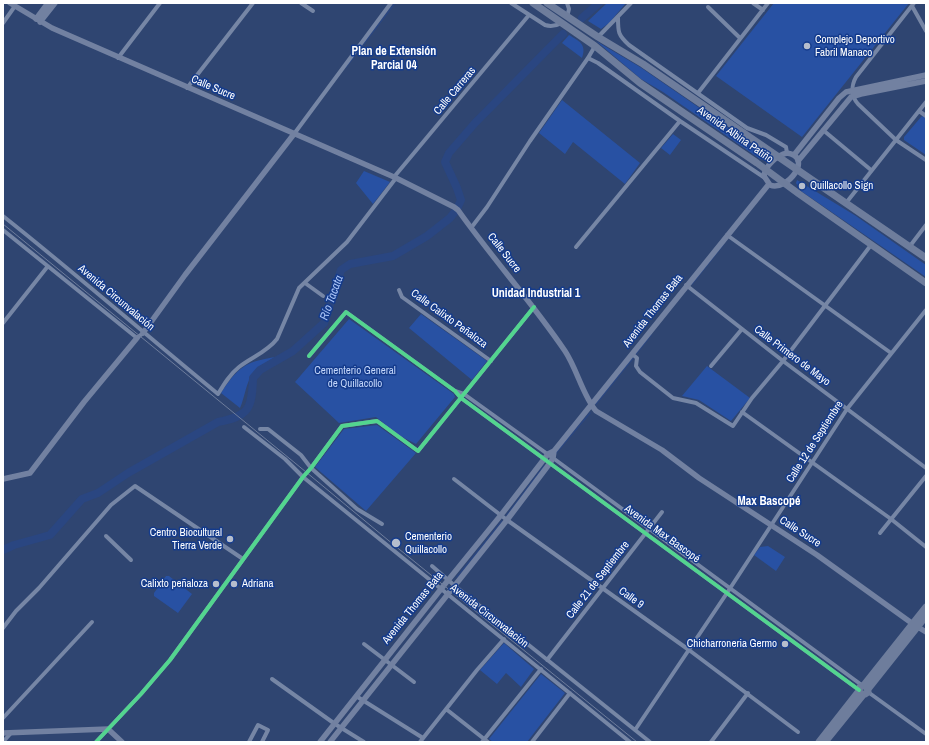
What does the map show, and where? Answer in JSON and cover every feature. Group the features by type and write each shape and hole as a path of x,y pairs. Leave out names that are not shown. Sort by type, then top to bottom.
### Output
{"highway":[{"name":"Avenida Albina Patiño","path":"533,3 595,46 640,83 926,283"},
{"name":"Avenida Albina Patiño","path":"547,3 598,37 643,64 926,258"},
{"path":"825,742 915,626 926,607"},
{"path":"915,626 926,616"},
{"path":"819,742 864,690"}],"main road":[{"path":"38,20 48,3"},
{"path":"38,20 55,3"},
{"name":"Calle Sucre","path":"13,5 38,20 118,58 395,177 456,208 534,307 566,352 575,367 591,405 596,410 662,450 700,478 816,555 915,626 926,632"},
{"path":"794,155 839,98 846,92 926,75"},
{"path":"798,161 846,102 854,97 926,81"},
{"path":"143,333 185,275 294,134"},
{"path":"787,153 794,155 798,161 799,166 797,170 784,183 776,187 769,184 765,178 766,170 778,157 787,153"},
{"name":"Avenida Thomas Bata","path":"320,742 549,454 591,405 686,285 769,184"},
{"path":"3,479 30,473 84,402 138,338"},
{"path":"549,454 554,458"},
{"name":"Avenida Thomas Bata","path":"330,742 362,700 455,586 554,458"},
{"path":"3,733 108,729 122,742"}],"street":[{"path":"118,58 160,3"},
{"path":"187,88 253,3"},
{"path":"301,3 313,12"},
{"path":"294,134 391,3"},
{"path":"512,3 545,25 551,27 558,26 562,23"},
{"path":"567,3 569,9 567,16"},
{"path":"598,37 631,3"},
{"path":"754,3 763,10"},
{"path":"698,93 768,3"},
{"path":"3,23 13,5"},
{"path":"926,31 913,5 856,77 852,90 858,104 896,140 926,160"},
{"path":"708,7 740,38"},
{"name":"Calle Carreras","path":"218,394 229,376 240,366 272,346 277,339 299,288 306,283 346,242 395,177 529,15"},
{"path":"618,18 618,33 629,45 747,128 766,135 780,143 786,148 787,153"},
{"path":"471,228 487,207 595,46"},
{"path":"588,58 598,62 680,121 765,178"},
{"path":"846,203 926,102"},
{"path":"919,111 926,116"},
{"path":"576,247 680,121"},
{"path":"823,130 871,170"},
{"name":"Avenida Circunvalación","path":"3,216 53,255 143,333 218,394"},
{"path":"910,246 926,225"},
{"name":"Avenida Circunvalación","path":"3,230 138,338"},
{"path":"727,235 892,353"},
{"path":"632,354 637,358 636,366 640,372 673,398 696,403 733,426 742,412 783,361 871,245"},
{"path":"3,323 48,266"},
{"path":"306,283 323,296"},
{"name":"Calle Primero de Mayo","path":"686,285 783,361 926,468"},
{"name":"Calle Calixto Peñaloza","path":"399,290 402,297 490,361"},
{"path":"96,742 168,663 302,477 311,468 342,426 377,421 418,451 534,307"},
{"name":"Calle 12 de Septiembre","path":"634,730 727,593 847,409 926,310"},
{"path":"309,356 346,312 455,391"},
{"path":"711,366 742,329"},
{"path":"138,338 143,333"},
{"name":"Avenida Max Bascopé","path":"455,391 464,394 549,454 550,463 645,534 926,734"},
{"name":"Avenida Max Bascopé","path":"455,391 460,398 549,454"},
{"path":"742,412 891,519 926,547"},
{"name":"Avenida Circunvalación","path":"244,427 285,460 302,477 504,639 628,741"},
{"path":"260,429 268,429 301,455 311,468 357,509 382,524"},
{"name":"Avenida Max Bascopé","path":"554,458 730,588 864,690"},
{"path":"880,533 926,476"},
{"name":"Calle 9","path":"454,479 507,520 748,693 798,732"},
{"path":"3,628 16,611 39,588 111,505 134,486 243,559"},
{"name":"Calle 21 de Septiembre","path":"547,660 662,512"},
{"path":"106,536 131,560"},
{"name":"Avenida Circunvalación","path":"432,566 650,742"},
{"path":"3,718 92,622"},
{"path":"420,742 504,639"},
{"path":"364,644 414,682"},
{"path":"446,709 485,741 541,669"},
{"path":"272,679 335,724 364,742"},
{"path":"532,742 570,693"},
{"path":"711,742 748,693"},
{"path":"356,696 423,738"},
{"path":"249,742 258,725 268,730 262,742"},
{"path":"3,742 11,733"}],"green space":[{"path":"607,3 626,3 609,23 601,29 588,21"},
{"name":"Complejo Deportivo Fabril Manaco","path":"774,3 909,3 802,137 716,76"},
{"path":"569,35 579,41 583,46 582,58 562,43"},
{"path":"596,41 640,67 762,151 769,161 760,159 663,92 641,79"},
{"path":"562,100 640,163 625,184 573,142 565,154 539,133"},
{"path":"923,116 926,118 926,155 904,140 904,137"},
{"path":"673,134 681,140 670,155 661,148"},
{"path":"364,171 390,182 373,204 356,183"},
{"path":"797,180 856,216 926,265 926,277 801,191 796,183"},
{"path":"421,314 487,361 472,380 409,328"},
{"name":"Cementerio General de Quillacollo","path":"349,319 454,394 455,397 416,444 398,435 376,417 339,423 295,382"},
{"path":"275,357 259,368 251,376 240,408 221,393 232,377 243,367 256,361"},
{"path":"707,366 750,398 731,421 699,400 682,396"},
{"path":"377,425 416,453 366,511 315,467 344,429"},
{"path":"768,546 785,557 776,571 754,555 760,547"},
{"path":"166,576 169,576 192,594 178,613 154,596 154,593"},
{"path":"504,643 534,669 521,687 506,673 497,684 480,670"},
{"path":"541,674 565,693 527,742 493,742 489,739"}],"waterway":[{"path":"346,67 395,3"},
{"name":"Río Tacata","path":"582,18 599,3"},
{"name":"Río Tacata","path":"3,550 14,545 50,535 82,499 98,493 128,473 218,422 228,420 242,414 250,404 253,378 260,370 293,351 324,323 341,270 350,264 393,256 427,236 450,218 457,209 461,200 445,162 449,153 475,123 563,34"},
{"path":"692,284 723,245"},
{"path":"636,354 651,335"},
{"path":"596,404 633,358"},
{"path":"556,453 590,413"},
{"path":"507,515 544,466"},
{"path":"457,577 502,521"}],"tram line":[{"path":"3,224 637,742"}],"cycle path":[{"path":"96,742 141,694 170,660 303,477 342,426 377,421 418,451 534,307"},
{"path":"309,356 346,312 859,690"}],"place":[{"name":"Complejo Deportivo Fabril Manaco","path":"807,46"},
{"name":"Quillacollo Sign","path":"802,186"},
{"name":"Centro Biocultural Tierra Verde","path":"230,539"},
{"name":"Cementerio Quillacollo","path":"396,543"},
{"name":"Calixto peñaloza","path":"216,584"},
{"name":"Adriana","path":"234,584"},
{"name":"Chicharroneria Germo","path":"785,644"}],"district":[{"name":"Plan de Extensión Parcial 04","path":"394,59"},
{"name":"Unidad Industrial 1","path":"536,294"},
{"name":"Max Bascopé","path":"769,502"}]}
